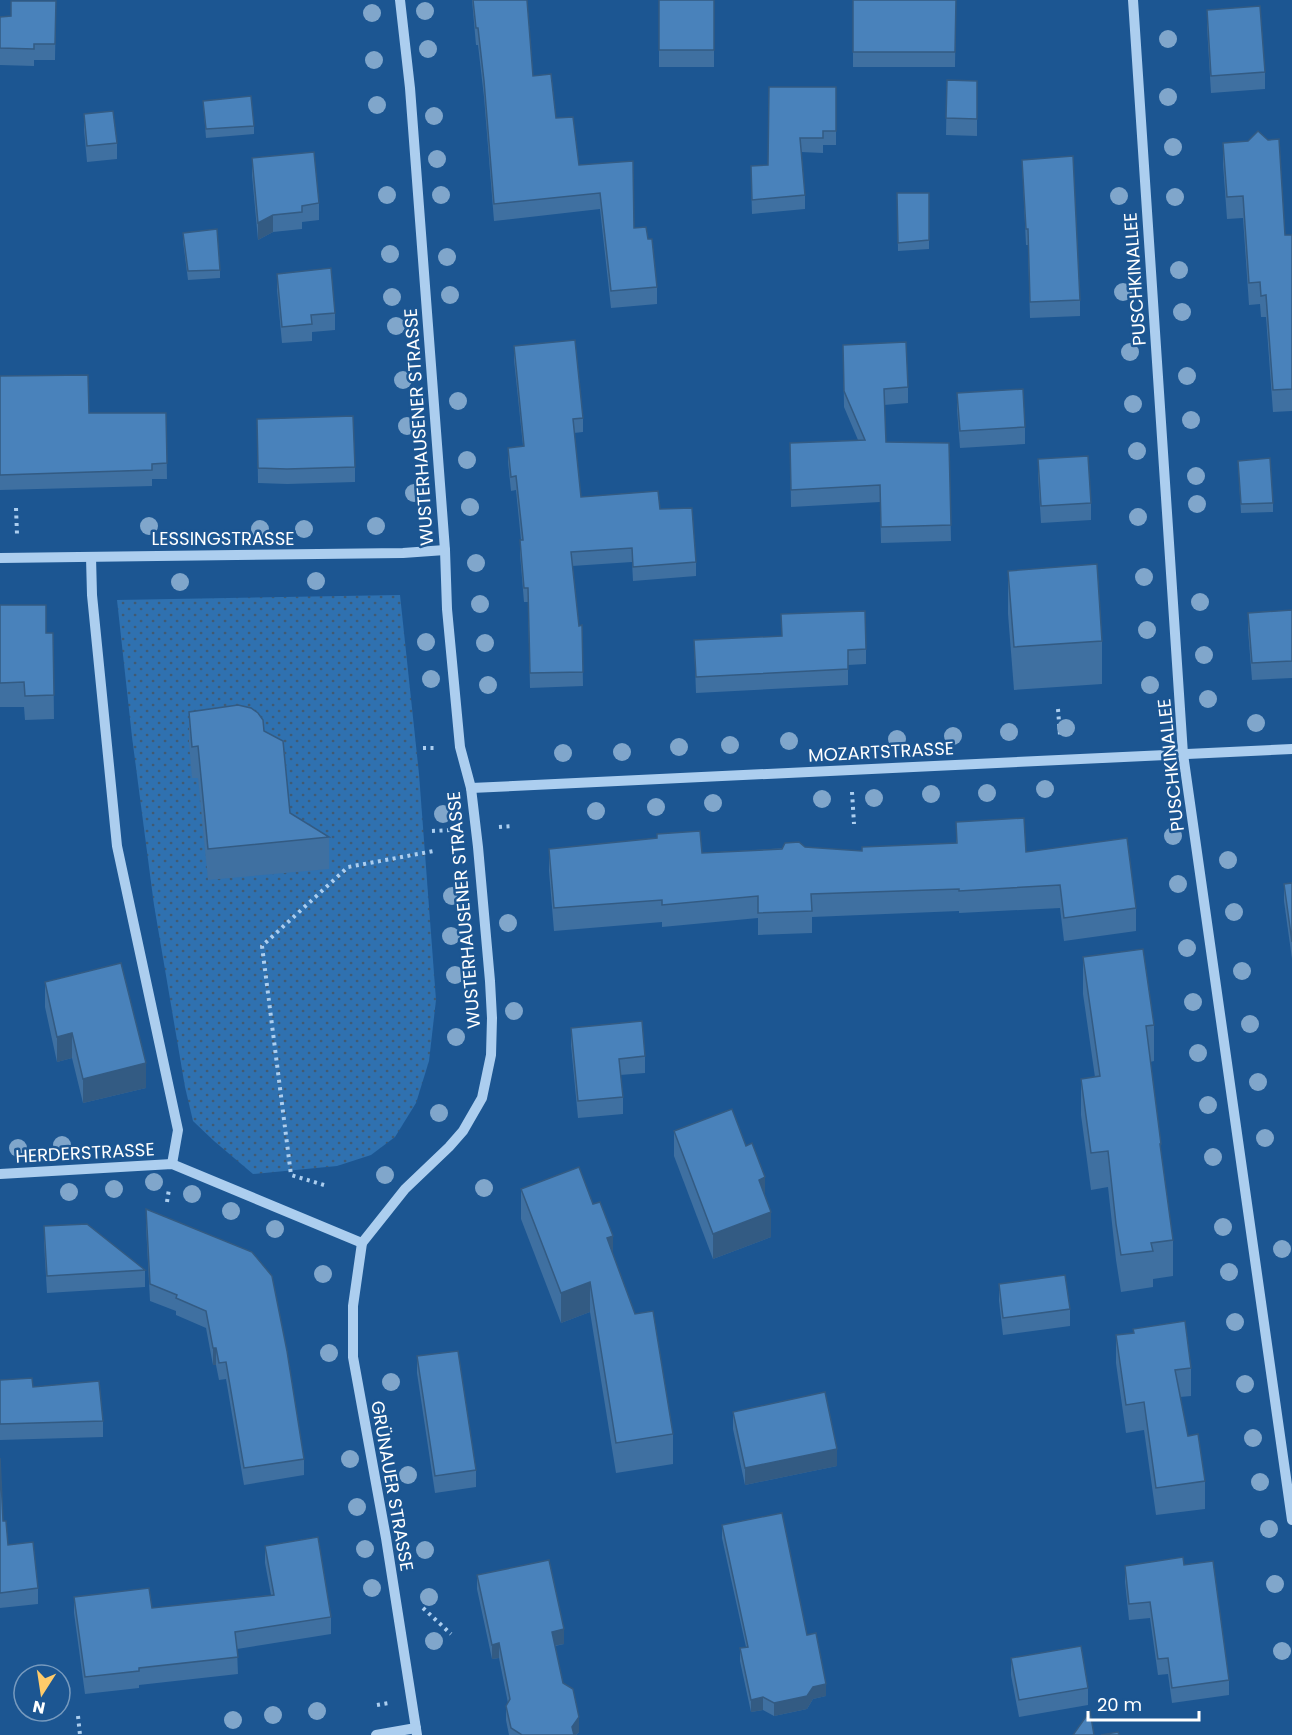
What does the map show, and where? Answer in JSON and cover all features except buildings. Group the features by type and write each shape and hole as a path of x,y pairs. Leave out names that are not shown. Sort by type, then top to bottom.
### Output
{"street":[{"name":"WUSTERHAUSENER STRASSE","path":"362,1243 405,1190 449,1148 463,1131 482,1098 491,1054 492,1018 487,948 471,788 460,747 447,609 445,550 410,88 400,0"},
{"name":"PUSCHKINALLEE","path":"1133,0 1183,754 1292,1520"},
{"name":"LESSINGSTRASSE","path":"0,558 445,550"},
{"path":"91,557 92,595 117,846 178,1130 172,1164 362,1243"},
{"name":"MOZARTSTRASSE","path":"471,788 1292,748"},
{"name":"HERDERSTRASSE","path":"0,1174 172,1164"},
{"name":"GRÜNAUER STRASSE","path":"362,1243 353,1306 353,1357 386,1538 416,1731"},
{"path":"376,1735 416,1731"}],"path":[{"path":"324,1185 291,1175 262,946 348,867 434,851"},
{"path":"420,1604 451,1634"},
{"path":"78,1716 80,1735"}],"shaded area":[{"path":"400,595 419,774 436,1000 429,1061 416,1103 395,1137 371,1155 337,1166 253,1174 193,1121 185,1087 154,905 117,600"}]}
